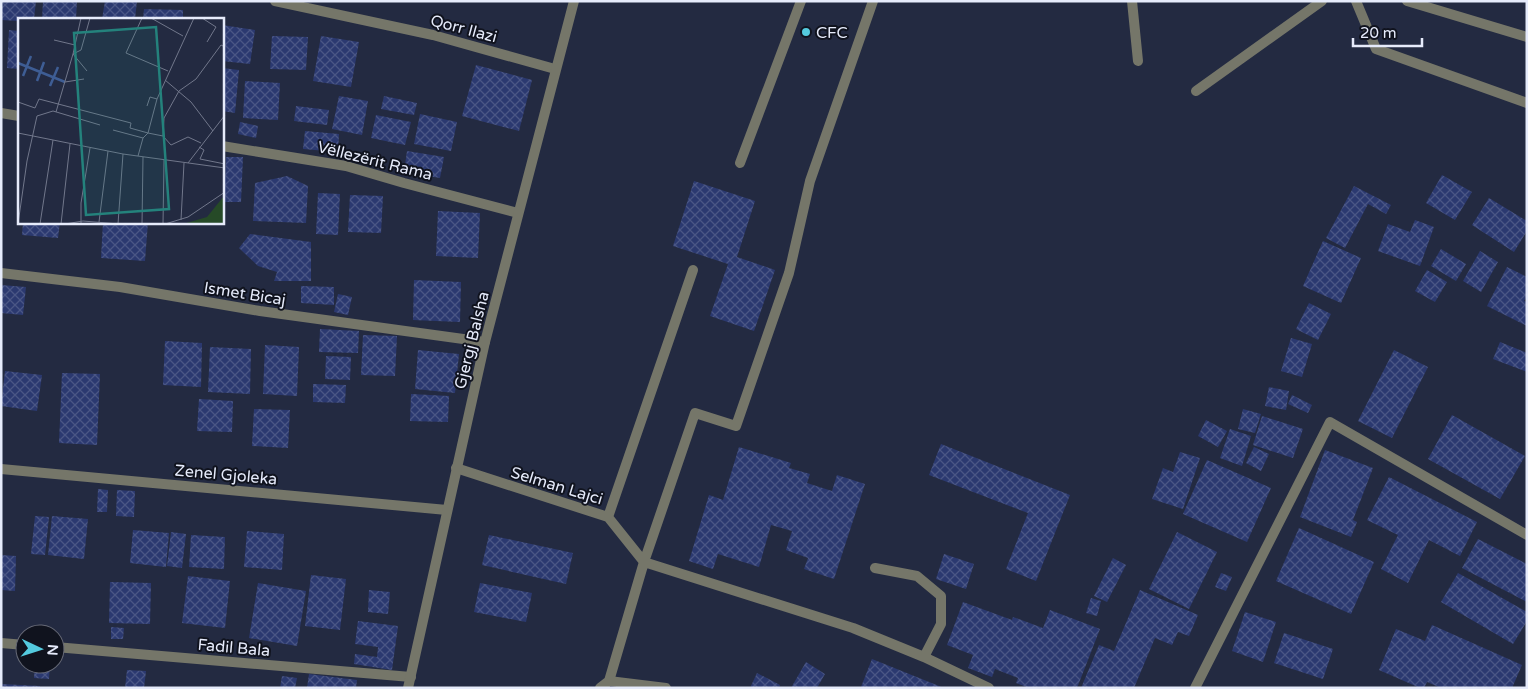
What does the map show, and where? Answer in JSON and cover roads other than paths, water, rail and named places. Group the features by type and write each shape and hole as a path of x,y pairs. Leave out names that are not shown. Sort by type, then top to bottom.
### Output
{"street":[{"name":"Qorr Ilazi","path":"276,1 433,35 555,69"},
{"name":"Gjergj Balsha","path":"410,682 485,342 574,1"},
{"path":"740,163 801,1"},
{"path":"600,688 610,681 644,562 695,413 736,426 789,273 810,181 874,1"},
{"path":"1132,1 1138,61"},
{"path":"1196,91 1322,1"},
{"path":"1356,1 1376,49 1527,103"},
{"path":"1407,1 1420,3 1527,37"},
{"path":"1,113 18,116"},
{"name":"Vëllezërit Rama","path":"224,146 346,166 518,213"},
{"path":"608,516 693,270"},
{"name":"Ismet Bicaj","path":"1,273 120,288 260,311 485,342"},
{"path":"1195,688 1330,422 1527,535"},
{"name":"Selman Lajci","path":"456,468 608,516 644,562"},
{"name":"Zenel Gjoleka","path":"1,469 447,510"},
{"path":"644,562 853,628 924,657 988,688"},
{"path":"875,568 917,576 942,596 941,624 924,657"},
{"path":"1,643 15,644"},
{"name":"Fadil Bala","path":"65,648 410,682"},
{"path":"610,681 666,688"}],"place":[{"name":"CFC","path":"806,32"}]}
